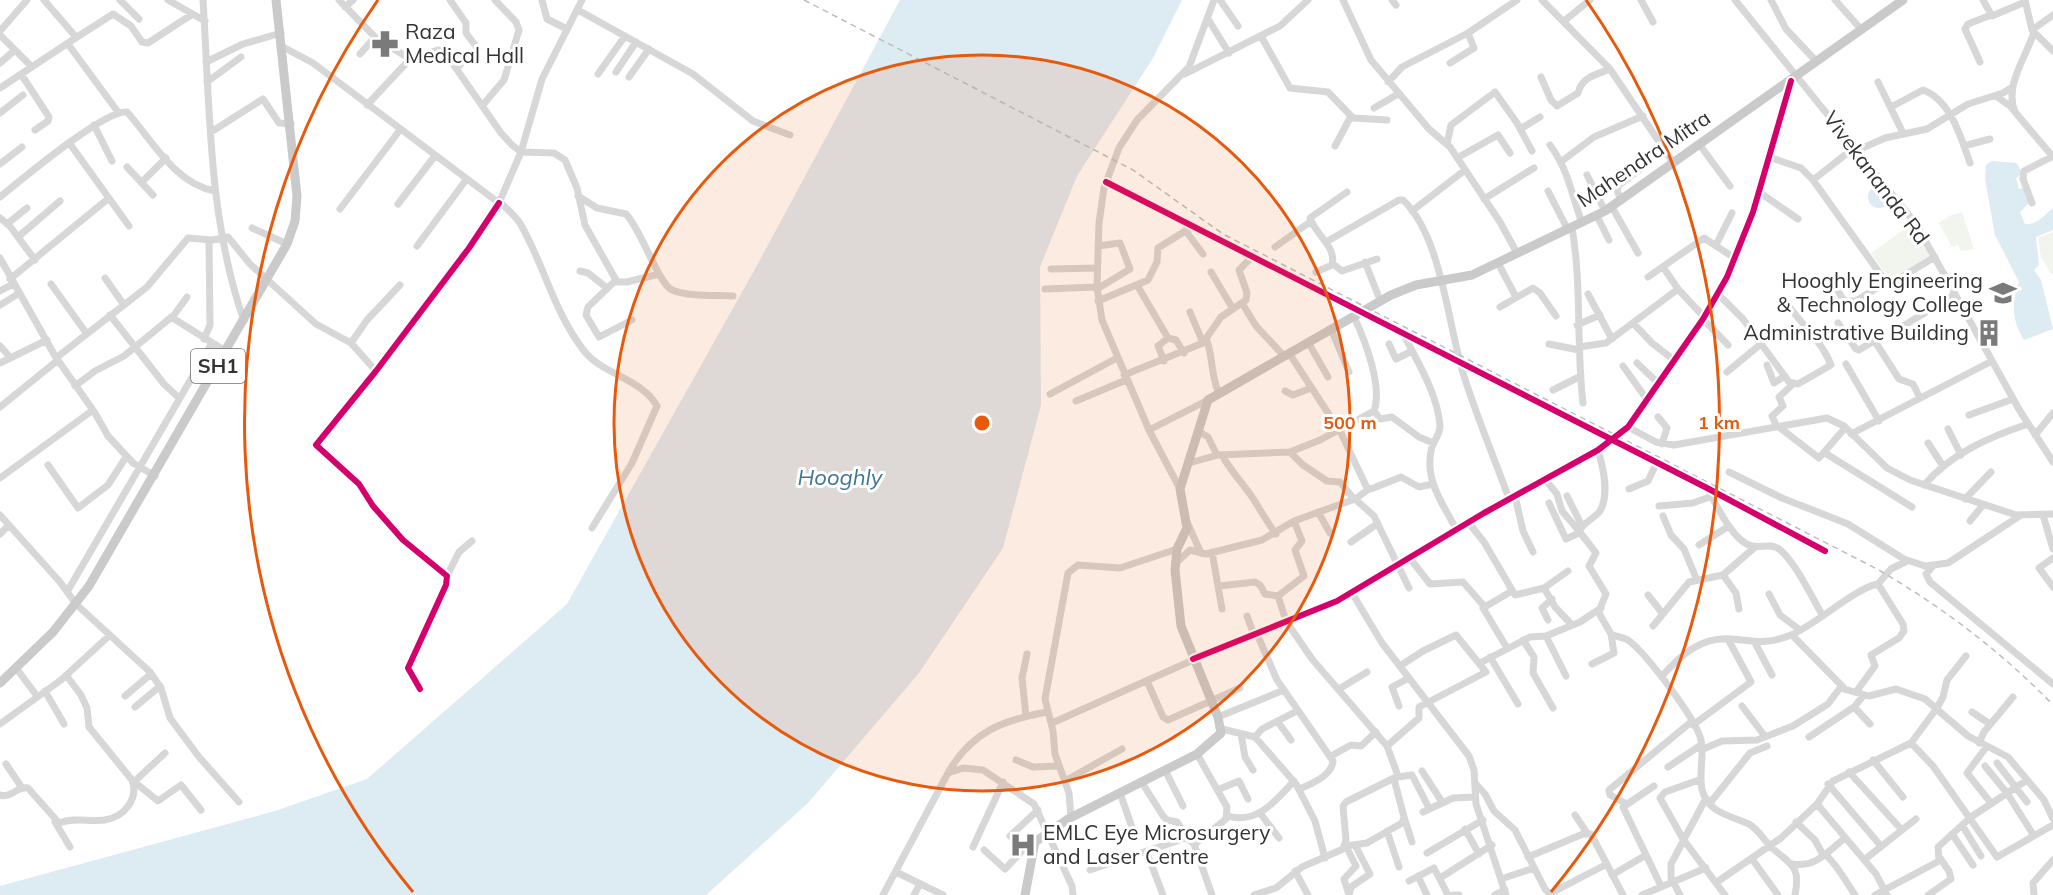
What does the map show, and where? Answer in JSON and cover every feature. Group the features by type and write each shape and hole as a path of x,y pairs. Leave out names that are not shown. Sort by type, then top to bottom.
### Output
{"main road":[{"name":"SH1","path":"0,682 41,645 76,604 155,476 287,244 295,221 297,196 283,47 276,0"},
{"name":"Mahendra Mitra","path":"1208,399 1358,315 1380,300 1416,285 1472,275 1605,211 1672,161 1795,79 1860,28 1903,0"},
{"path":"1025,895 1032,866 1032,848 1035,842 1071,817 1197,754 1218,737 1222,729 1179,620 1175,564 1177,549 1186,533 1187,522 1180,489 1208,399"}],"street":[{"path":"27,0 0,33 31,66"},
{"path":"44,0 75,36 71,41"},
{"path":"120,0 139,19"},
{"path":"168,0 205,21"},
{"path":"203,0 215,191 232,287 244,321"},
{"path":"339,0 375,37 410,59"},
{"path":"345,7 353,0"},
{"path":"450,0 466,23 466,33 478,49 456,68"},
{"path":"482,106 504,80 519,30 516,22 495,0"},
{"path":"542,0 547,19 567,29"},
{"path":"447,576 412,549 373,506 359,484 316,445 376,371 469,248 499,202 521,152 542,79 582,0"},
{"path":"1184,75 1214,0"},
{"path":"1220,0 1238,26"},
{"path":"1180,489 1125,378 1098,301 1098,246 1106,182 1119,148 1129,130 1184,75 1262,36 1289,19 1308,0"},
{"path":"1343,0 1363,47 1398,94 1447,144 1517,253"},
{"path":"1388,82 1402,67 1468,33 1517,0"},
{"path":"1542,0 1611,69 1672,161"},
{"path":"1564,21 1590,0"},
{"path":"1641,0 1653,22"},
{"name":"Vivekananda Rd","path":"1735,0 1795,79 1856,148 1914,221 2013,399 2053,462"},
{"path":"1771,0 1786,28 1816,61"},
{"path":"1835,0 1860,28"},
{"path":"1983,0 1991,15"},
{"path":"1980,62 1965,29 1968,24 2025,1 2033,31 2053,51"},
{"path":"578,10 693,74 753,121 790,135"},
{"path":"0,88 113,14 131,26 145,44 191,15"},
{"path":"2015,112 2010,98 2011,88 2033,31 2053,15"},
{"path":"1208,19 1229,53"},
{"path":"206,62 243,44 281,33"},
{"path":"1450,63 1474,48 1468,33"},
{"path":"598,74 625,36"},
{"path":"1262,36 1290,88 1328,92 1350,117 1387,120"},
{"path":"360,54 375,37"},
{"path":"71,41 118,112"},
{"path":"616,72 636,42"},
{"path":"283,47 313,63 434,157 499,202 521,224 553,300 571,334 587,355 650,396 657,406 632,463 592,528"},
{"path":"629,77 648,49"},
{"path":"0,63 15,50"},
{"path":"367,105 410,59 441,50 448,55 501,133 521,152 545,151 560,156 569,167 585,225 615,282"},
{"path":"207,82 241,57"},
{"path":"1541,77 1551,100 1557,106 1578,93 1579,86 1584,80 1611,69"},
{"path":"21,74 49,117 48,121 35,130"},
{"path":"1052,723 1352,593 1468,522 1598,450 1628,427 1703,318 1736,259 1795,79"},
{"path":"1878,82 1903,134"},
{"path":"1813,180 1856,148 1926,129 1968,104 1996,96 2011,88"},
{"path":"1891,107 1923,90 1951,115 1970,163"},
{"path":"1447,144 1451,125 1494,92 1520,129 1532,151"},
{"path":"1374,108 1398,94"},
{"path":"0,113 23,95"},
{"path":"1996,96 2015,112 2053,156 2024,171 2023,179 2032,203"},
{"path":"210,132 263,99 279,123 291,124"},
{"path":"0,197 94,126 118,112 127,112 187,182 215,191"},
{"path":"1562,161 1594,137 1642,116"},
{"path":"1335,146 1350,117"},
{"path":"1520,129 1540,117"},
{"path":"94,126 112,161"},
{"path":"340,209 400,130"},
{"path":"1457,158 1498,135 1510,153"},
{"path":"1964,146 1990,139"},
{"path":"70,144 129,226"},
{"path":"1699,144 1730,186"},
{"path":"1550,145 1562,161 1569,176 1570,187 1582,223"},
{"path":"0,164 21,147"},
{"path":"1769,156 1801,168 1813,180 1886,282"},
{"path":"398,204 434,157"},
{"path":"142,182 166,158"},
{"path":"1621,201 1617,190 1619,185 1646,165"},
{"path":"127,167 153,195"},
{"path":"1484,199 1534,168"},
{"path":"1412,211 1465,170"},
{"path":"1587,175 1605,211 1638,253"},
{"path":"417,246 466,180"},
{"path":"1106,182 1187,226 1253,256 1358,315 1403,333 1657,462 1825,551"},
{"path":"1548,191 1570,229 1577,268 1577,325 1583,403"},
{"path":"1275,247 1310,222 1310,217 1347,192"},
{"path":"1759,192 1798,219"},
{"path":"578,196 597,208 626,214 644,240 666,286 674,290 733,296"},
{"path":"0,291 109,198"},
{"path":"1326,242 1399,200 1405,202 1412,211 1421,226 1442,282 1460,363 1512,497 1522,531 1533,552"},
{"path":"18,237 60,201"},
{"path":"7,224 27,208"},
{"path":"1605,211 1610,240"},
{"path":"1716,245 1732,213"},
{"path":"0,218 35,260"},
{"path":"1310,222 1326,242 1333,264 1342,271 1377,259"},
{"path":"1187,226 1203,254"},
{"path":"1098,301 1150,278 1157,262 1158,248 1187,226"},
{"path":"252,228 287,244"},
{"path":"0,407 147,287 188,237 209,240 230,238 250,264 313,321 351,343 376,371"},
{"path":"1648,277 1704,238 1736,259"},
{"path":"204,339 210,325 209,240"},
{"path":"1045,289 1097,288 1130,269 1120,243 1098,246"},
{"path":"1076,401 1205,342 1221,318 1242,303 1247,293 1239,270 1253,256"},
{"path":"1837,289 1844,301 1853,302 1935,257"},
{"path":"0,258 18,294 57,359 93,410 108,436 126,457 155,476"},
{"path":"1365,262 1380,300"},
{"path":"1498,263 1516,297"},
{"path":"1316,272 1333,264"},
{"path":"1664,267 1678,289 1728,345"},
{"path":"1051,268 1097,268"},
{"path":"580,271 588,273 607,288"},
{"path":"1211,272 1233,309"},
{"path":"632,320 603,337 596,335 586,310 615,282 627,282 659,274"},
{"path":"105,278 124,305"},
{"path":"51,284 87,334"},
{"path":"351,343 367,320 400,285"},
{"path":"1137,285 1168,338 1176,340 1184,353"},
{"path":"1500,308 1530,289 1536,289 1556,316"},
{"path":"1549,344 1579,349 1602,345 1678,289"},
{"path":"0,305 18,294"},
{"path":"1588,294 1612,339"},
{"path":"1718,294 1738,313 1793,384"},
{"path":"1897,330 1955,294"},
{"path":"75,386 134,347 182,307 187,297"},
{"path":"1784,299 1817,340 1831,365 1798,384 1793,384 1779,397 1783,406 1772,416 1778,427 1816,456 1822,457 1845,428"},
{"path":"1242,303 1256,326 1287,355 1311,388 1338,429 1369,489"},
{"path":"1190,312 1213,356 1214,378 1218,392"},
{"path":"110,315 134,347 179,398"},
{"path":"1358,315 1370,356 1377,393 1374,411 1380,419 1394,418 1419,437 1433,443"},
{"path":"1577,325 1600,315"},
{"path":"171,317 226,352"},
{"path":"1633,322 1652,343 1674,360"},
{"path":"1838,323 1856,349 1859,350 1872,342 1876,343 1895,375 1902,382 1913,384 1920,398"},
{"path":"1331,329 1349,372"},
{"path":"1403,333 1422,369 1436,408 1440,428 1433,443 1430,470 1433,484 1456,529"},
{"path":"1164,361 1158,346 1168,338"},
{"path":"0,363 46,340"},
{"path":"1308,342 1328,377"},
{"path":"67,592 212,343"},
{"path":"1727,372 1762,343"},
{"path":"1389,344 1396,359 1412,351"},
{"path":"0,346 10,357"},
{"path":"1050,394 1117,358"},
{"path":"1851,434 1992,361"},
{"path":"1637,363 1659,384"},
{"path":"1846,364 1879,421"},
{"path":"1767,365 1774,383 1785,376"},
{"path":"1623,366 1648,401"},
{"path":"1553,390 1581,376"},
{"path":"1285,391 1293,395 1311,388"},
{"path":"1149,430 1208,399"},
{"path":"1969,415 2013,399"},
{"path":"0,478 93,410"},
{"path":"1189,463 1220,455 1290,452 1374,411"},
{"path":"2035,435 2053,413"},
{"path":"1658,417 1667,428 1662,444"},
{"path":"1628,427 1662,444 1674,445 1827,418 1845,428 1887,468 1924,485 2021,515 2053,514"},
{"path":"1924,485 1943,466 1961,454 1992,436 2028,424"},
{"path":"1948,429 1961,454"},
{"path":"1198,430 1208,437 1233,474 1249,492 1258,510 1276,534"},
{"path":"1928,443 1943,466"},
{"path":"1550,503 1566,539 1598,514 1602,506 1605,481 1598,450"},
{"path":"1290,452 1303,465 1323,478 1340,482 1372,513 1409,588"},
{"path":"1825,453 1912,507"},
{"path":"48,465 78,508 106,487 126,457"},
{"path":"1629,489 1648,482 1657,462"},
{"path":"1730,472 1782,498 1848,524 1917,565 1933,566 1948,563 1975,548 2021,515"},
{"path":"1965,499 1991,472"},
{"path":"1175,564 1190,550 1201,553 1212,552 1262,540 1276,534 1294,521 1401,477 1419,487 1433,484"},
{"path":"1544,478 1557,494 1562,511 1580,530 1596,553 1589,566 1606,594 1600,615 1611,634 1614,653 1592,664"},
{"path":"1707,488 1729,526 1745,544 1755,547 1779,548 1823,616"},
{"path":"1567,496 1580,530"},
{"path":"1659,506 1693,503 1712,496"},
{"path":"1970,521 1983,505"},
{"path":"1318,512 1330,533"},
{"path":"0,515 76,604 151,674 160,686 170,718 199,757 238,802"},
{"path":"2043,515 2053,549"},
{"path":"1662,516 1671,535 1684,549 1696,578"},
{"path":"1219,586 1255,582 1260,585 1265,594 1278,596 1304,576 1295,550 1302,541 1294,521"},
{"path":"1187,522 1201,553"},
{"path":"1468,522 1489,549 1512,591 1518,595 1544,588 1568,571"},
{"path":"1351,542 1377,524"},
{"path":"0,534 9,525"},
{"path":"1699,545 1729,526"},
{"path":"420,689 408,668 459,552 472,541"},
{"path":"1653,626 1689,582 1696,578 1723,575 1755,547"},
{"path":"1071,817 1069,793 1059,766 1052,723 1047,712 1045,689 1070,570 1085,564 1120,567 1177,549"},
{"path":"1212,552 1222,609"},
{"path":"1409,557 1430,584 1463,582 1484,606 1485,614 1507,648"},
{"path":"2053,558 2039,568 2053,587"},
{"path":"1662,676 1688,650 1697,645 1728,639 1766,643 1792,635 1878,584 1891,570 1907,561"},
{"path":"1933,566 1926,574 1930,582 2053,684"},
{"path":"1723,575 1736,593 1739,609"},
{"path":"1856,692 1875,666 1871,656 1899,638 1904,631 1878,584"},
{"path":"1544,588 1555,607 1571,624"},
{"path":"1484,606 1512,591"},
{"path":"1352,593 1367,620 1400,666 1469,756 1475,797 1505,892 1495,895"},
{"path":"1769,594 1780,615 1800,630"},
{"path":"1648,595 1663,614"},
{"path":"1278,596 1286,621 1312,659 1387,746 1396,764 1396,778 1412,842"},
{"path":"1548,620 1542,608 1552,599"},
{"path":"1480,663 1523,640 1538,635 1546,636 1580,622 1601,608"},
{"path":"1247,616 1284,690 1333,761 1330,770 1300,789"},
{"path":"1387,746 1419,718 1419,707 1486,672 1456,634 1400,666"},
{"path":"1611,634 1629,641 1662,676 1692,724 1701,748 1699,780 1708,801 1714,808 1755,828 1770,846 1792,864 1798,879 1796,892 1786,895"},
{"path":"1,721 66,675 110,635"},
{"path":"1792,635 1843,687 1864,695 1875,696 1896,689 1925,699 1979,742 2008,757 2044,800 2053,819"},
{"path":"1546,636 1566,676"},
{"path":"1625,803 1610,795 1609,790 1692,724 1751,682 1728,639"},
{"path":"1523,640 1533,657 1533,673 1553,708"},
{"path":"1755,643 1772,675"},
{"path":"1026,716 1022,678 1027,654"},
{"path":"1717,882 1770,846 1817,804 1828,784 1911,743 1937,708 1943,697 1947,680 1966,656"},
{"path":"1490,657 1518,704"},
{"path":"16,668 37,696"},
{"path":"1339,689 1367,672"},
{"path":"125,696 151,674"},
{"path":"66,675 87,708 89,727 134,780 158,801 181,785 201,810"},
{"path":"1399,706 1392,687 1409,678"},
{"path":"1147,681 1166,720 1240,688"},
{"path":"135,706 160,686"},
{"path":"1668,767 1701,748 1722,741 1754,741 1798,723 1828,704 1843,687"},
{"path":"1218,717 1284,690"},
{"path":"45,691 64,724"},
{"path":"1809,737 1854,707 1864,695"},
{"path":"1979,742 1990,724 2013,697"},
{"path":"1742,706 1764,735"},
{"path":"1854,707 1870,724"},
{"path":"1255,737 1262,729 1297,711"},
{"path":"883,895 961,752 994,726 1047,712"},
{"path":"1972,712 1990,724"},
{"path":"1278,722 1291,740"},
{"path":"1222,729 1255,737 1294,781 1315,821 1325,858"},
{"path":"1331,756 1351,745 1361,746 1376,732"},
{"path":"1241,734 1245,757 1253,770"},
{"path":"1911,743 1933,766 1997,857 2053,825"},
{"path":"1680,895 1673,884 1671,864 1683,840 1708,801 1747,756 1767,746"},
{"path":"1987,746 1967,773 1991,803"},
{"path":"1065,780 1122,749"},
{"path":"56,822 77,818 101,820 120,814 132,803 134,780 165,753"},
{"path":"1197,754 1227,807 1228,816"},
{"path":"1016,760 1033,767 1059,766"},
{"path":"1873,760 1903,796"},
{"path":"1997,763 2017,786 2027,802"},
{"path":"6,764 22,788 32,792 56,822 70,847"},
{"path":"1985,766 2007,793 2034,836"},
{"path":"948,773 963,768 978,768 1003,782 1038,810 1072,886 1073,895"},
{"path":"1164,770 1183,807"},
{"path":"1422,771 1442,802"},
{"path":"1849,772 1901,829"},
{"path":"1355,845 1370,874 1349,893 1344,879 1356,866 1346,845 1343,806 1346,802 1396,778 1412,775 1426,810 1453,798 1475,797"},
{"path":"1699,780 1665,792 1660,798 1683,840 1725,895"},
{"path":"1928,895 1951,879 1949,871 1940,858 1938,847 1971,817 2027,780"},
{"path":"1141,781 1162,816 1177,822 1194,844 1212,895"},
{"path":"1217,790 1240,781 1248,799"},
{"path":"1228,816 1242,819 1260,813 1275,802 1294,781"},
{"path":"973,847 1003,782"},
{"path":"1474,783 1485,794 1494,811 1511,824 1550,894 1607,864"},
{"path":"1828,784 1880,845"},
{"path":"1625,803 1654,786"},
{"path":"0,795 7,796 22,788"},
{"path":"1120,793 1135,836"},
{"path":"2044,800 2053,797"},
{"path":"1625,803 1624,811 1661,886"},
{"path":"1817,804 1876,874 1886,893"},
{"path":"1010,836 1038,810"},
{"path":"1260,813 1279,838"},
{"path":"1575,815 1587,833 1593,836 1623,895"},
{"path":"1194,844 1207,837 1228,816"},
{"path":"1259,895 1278,892 1295,872 1337,853 1346,845 1367,843 1402,823 1404,817"},
{"path":"1864,860 1880,845 1916,819"},
{"path":"1427,853 1483,820"},
{"path":"1796,822 1815,840 1824,854 1839,867 1856,895"},
{"path":"1962,825 1981,856"},
{"path":"1466,829 1479,854"},
{"path":"1387,831 1399,867"},
{"path":"1528,857 1587,833"},
{"path":"1952,834 1973,865"},
{"path":"1090,870 1188,838"},
{"path":"1792,864 1809,865 1845,838"},
{"path":"1440,878 1492,845"},
{"path":"984,850 1005,869 1023,850 1032,848"},
{"path":"1147,853 1163,895"},
{"path":"1612,874 1646,855"},
{"path":"1875,895 1886,893 1940,858"},
{"path":"1752,859 1778,895"},
{"path":"2034,895 2032,883 2053,860"},
{"path":"1408,881 1432,868 1448,895"},
{"path":"1502,879 1534,868"},
{"path":"1642,895 1661,886 1673,884 1706,868"},
{"path":"896,872 933,893 943,895"},
{"path":"1295,872 1308,895"},
{"path":"1418,876 1427,895"},
{"path":"914,895 920,884"},
{"path":"1453,895 1460,895"}],"shaded area":[{"path":"1962,212 1974,249 1961,251 1958,245 1952,247 1939,223 1949,216"},
{"path":"1912,224 1934,257 1890,280 1871,253"},
{"path":"2053,232 2053,273 2051,274 2041,257 2038,238"}],"water":[{"name":"Hooghly","path":"900,0 1182,0 1153,58 1077,176 1040,267 1041,405 1003,548 919,673 808,803 706,895 0,895 0,886 275,811 367,779 567,604 755,269"},
{"path":"1992,161 2017,163 2022,174 2016,178 2019,189 2024,188 2029,203 2020,212 2025,224 2037,221 2053,208 2053,230 2036,237 2039,265 2034,270 2041,280 2053,329 2024,340 2017,326 2014,312 2019,282 1995,235 1985,179 1986,165"},
{"path":"1879,186 1887,189 1890,197 1887,205 1879,208 1871,205 1868,197 1871,189"}],"railway":[{"path":"804,0 1133,170 1223,234 1877,569 1924,598 1970,631 1992,648 2053,705"}],"cycle path":[{"path":"1193,659 1337,601 1484,513 1598,450 1628,427 1703,319 1727,277 1753,212 1791,81"},
{"path":"1106,182 1707,488 1825,551"},
{"path":"420,689 408,668 446,585 447,576 403,540 373,506 359,484 316,445 376,371 469,248 499,203"}],"place":[{"name":"Raza Medical Hall","path":"385,44"},
{"name":"Hooghly Engineering & Technology College","path":"2003,293"},
{"name":"Administrative Building","path":"1989,333"},
{"name":"EMLC Eye Microsurgery and Laser Centre","path":"1023,845"}]}
